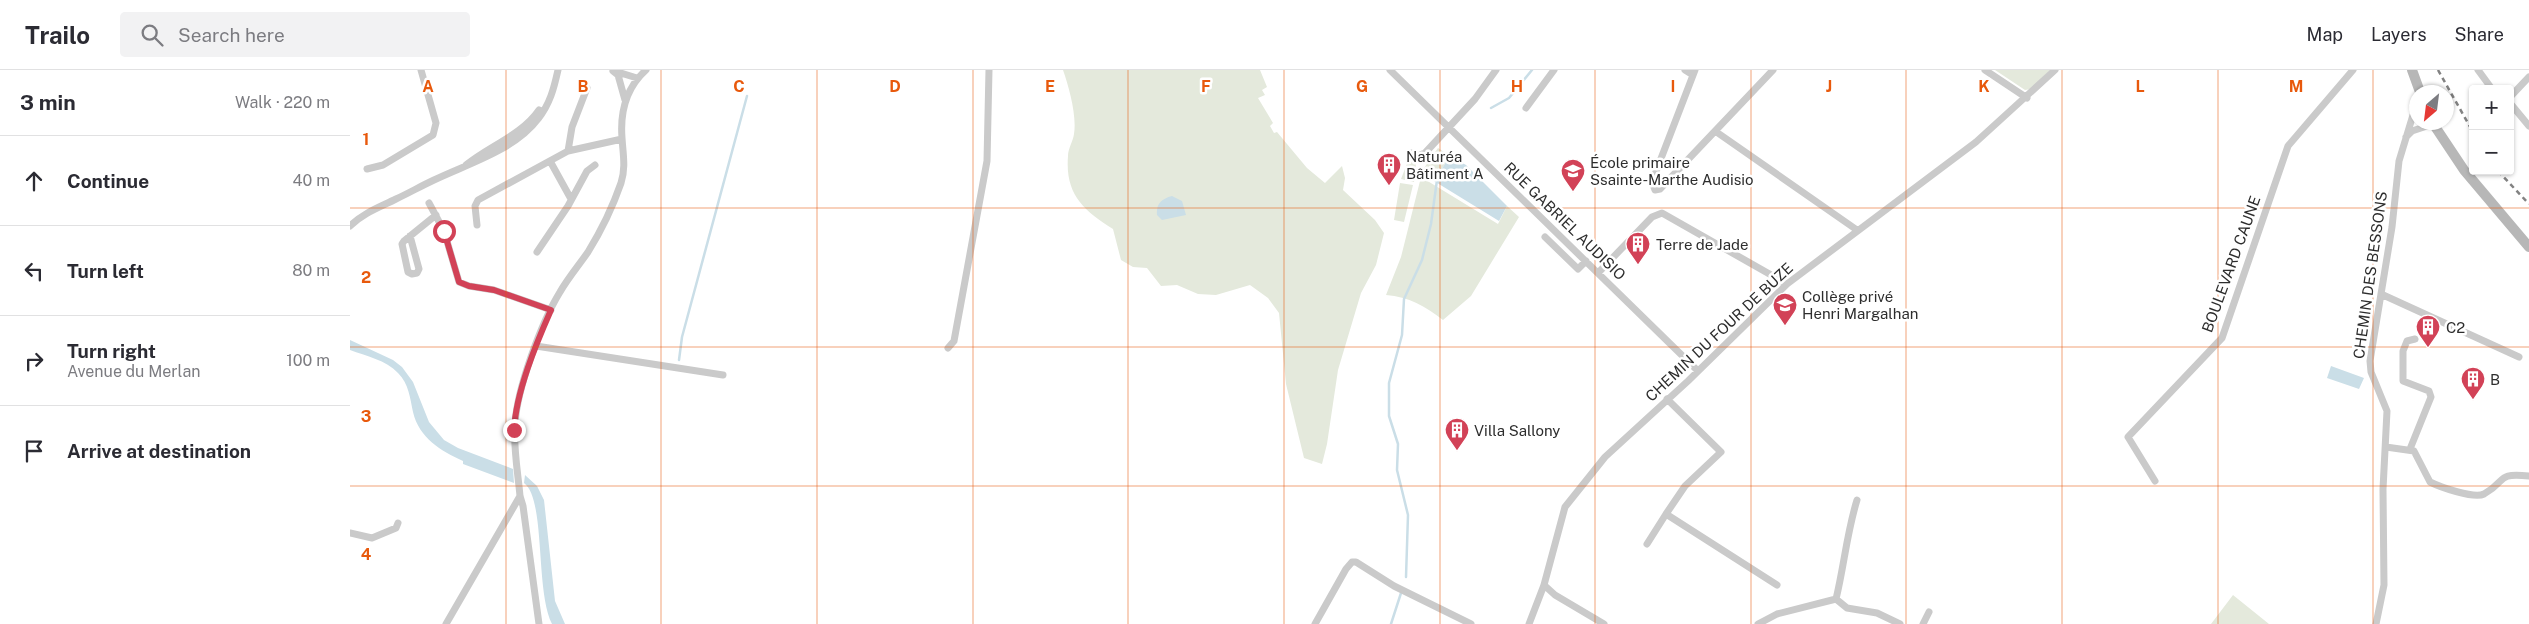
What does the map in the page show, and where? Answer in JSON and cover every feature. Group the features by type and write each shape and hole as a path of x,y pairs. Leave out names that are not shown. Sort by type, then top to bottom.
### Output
{"main road":[{"path":"2412,70 2417,85"},
{"path":"2437,130 2464,170 2529,247"}],"street":[{"path":"367,169 383,165 433,135 436,130 435,117 420,70"},
{"path":"462,168 535,116 547,96 553,70"},
{"path":"350,226 366,214 462,168 475,164 504,146 537,121 551,97 558,70"},
{"path":"612,70 637,78"},
{"path":"539,624 520,496 514,430 516,411 536,346 551,310 561,290 594,241 620,185 624,163 622,139 625,100 618,75 612,70"},
{"path":"625,100 637,78 646,70"},
{"path":"948,348 954,341 987,161 989,70"},
{"name":"RUE GABRIEL AUDISIO","path":"1390,70 1698,371"},
{"path":"1411,153 1418,156 1425,153 1485,88 1496,70"},
{"path":"1526,108 1554,70"},
{"path":"1685,70 1694,73 1652,182 1653,188 1660,189 1773,70"},
{"path":"1985,70 2027,98"},
{"name":"CHEMIN DU FOUR DE BUZE","path":"1529,624 1544,585 1565,507 1573,494 1605,456 1698,371 1786,284 1976,142 2027,98 2055,70"},
{"name":"BOULEVARD CAUNE","path":"2155,480 2128,437 2222,338 2288,146 2353,70"},
{"path":"2478,70 2489,85"},
{"path":"2514,93 2529,77"},
{"path":"568,151 572,127 587,88"},
{"path":"2514,107 2529,126"},
{"name":"CHEMIN DES BESSONS","path":"2376,624 2384,585 2383,490 2387,411 2371,372 2370,360 2399,161 2409,128"},
{"path":"2406,137 2416,130"},
{"path":"1715,131 1857,230"},
{"path":"477,225 475,206 478,200 568,151 622,139"},
{"path":"550,161 571,200"},
{"path":"536,252 571,200 587,170 594,165"},
{"path":"429,203 446,238 459,282 469,286 494,290 551,310"},
{"path":"1598,273 1652,217 1666,214 1786,284"},
{"path":"410,236 419,269 417,273 412,274 408,272 401,247 410,236 436,215"},
{"path":"1545,236 1578,269 1586,262"},
{"path":"2381,294 2519,357"},
{"path":"2410,449 2431,397 2428,390 2403,381 2404,347 2407,341 2415,339"},
{"path":"536,346 723,375"},
{"path":"1647,544 1684,486 1721,452 1667,399"},
{"path":"2386,447 2410,449 2418,455 2430,482 2472,495 2485,493 2505,476 2529,476"},
{"path":"446,624 520,496"},
{"path":"1836,599 1844,566 1850,521 1857,500"},
{"path":"1666,514 1776,585"},
{"path":"350,533 372,538 396,528 398,523"},
{"path":"1315,624 1346,569 1352,562 1356,562 1394,586 1471,624"},
{"path":"1544,585 1554,595 1604,624"},
{"path":"1758,624 1777,614 1836,599"},
{"path":"1836,599 1847,608 1877,613 1900,624"},
{"path":"1923,624 1929,612"}],"shaded area":[{"path":"1063,70 1260,70 1267,87 1262,90 1265,95 1258,98 1273,123 1270,126 1274,133 1277,132 1307,168 1325,183 1342,166 1345,178 1343,190 1375,220 1384,233 1376,265 1361,293 1338,370 1327,444 1322,464 1304,458 1286,384 1279,313 1268,298 1250,285 1216,295 1198,294 1177,285 1161,286 1147,268 1133,267 1121,260 1113,229 1093,215 1078,200 1073,191 1068,169 1068,153 1075,127 1070,93"},
{"path":"1995,70 2050,70 2031,89 2025,90"},
{"path":"1438,148 1450,156 1434,181 1422,171"},
{"path":"1410,156 1416,164 1414,182 1401,179"},
{"path":"1421,177 1498,224 1507,206 1519,217 1471,296 1443,320 1430,310 1416,303 1386,295 1401,257"},
{"path":"1400,183 1413,185 1404,222 1394,220"},
{"path":"2233,595 2269,624 2211,624"}],"water":[{"path":"1450,156 1466,165 1507,206 1499,221 1434,181"},
{"path":"1172,196 1182,201 1186,215 1162,220 1157,215 1158,205 1162,200"},
{"path":"350,340 393,360 402,367 413,382 429,422 444,440 458,448 513,469 514,483 463,464 463,461 447,453 432,442 420,429 416,421 402,377 382,362 350,350"},
{"path":"2331,366 2364,378 2359,389 2327,378"},
{"path":"525,475 537,486 544,500 555,601 565,624 552,624 547,609 535,507 531,492 524,483"}],"waterway":[{"path":"1491,108 1509,98 1532,70"},
{"path":"679,360 682,337 747,96"},
{"path":"1406,577 1408,515 1397,470 1398,444 1389,416 1389,383 1402,335 1404,299 1422,260 1431,224 1437,180"},
{"path":"1391,624 1401,593"}],"railway":[{"path":"2438,70 2472,130"},
{"path":"2502,175 2529,204"}],"place":[{"name":"Naturéa Bâtiment A","path":"1389,186"},
{"name":"École primaire Ssainte-Marthe Audisio","path":"1573,192"},
{"name":"Terre de Jade","path":"1638,265"},
{"name":"Collège privé Henri Margalhan","path":"1785,326"},
{"name":"C2","path":"2428,348"},
{"name":"B","path":"2473,400"},
{"name":"Villa Sallony","path":"1457,451"}],"route":[{"path":"444,231 459,282 469,286 494,290 551,310 526,376 516,411 514,430"}]}
